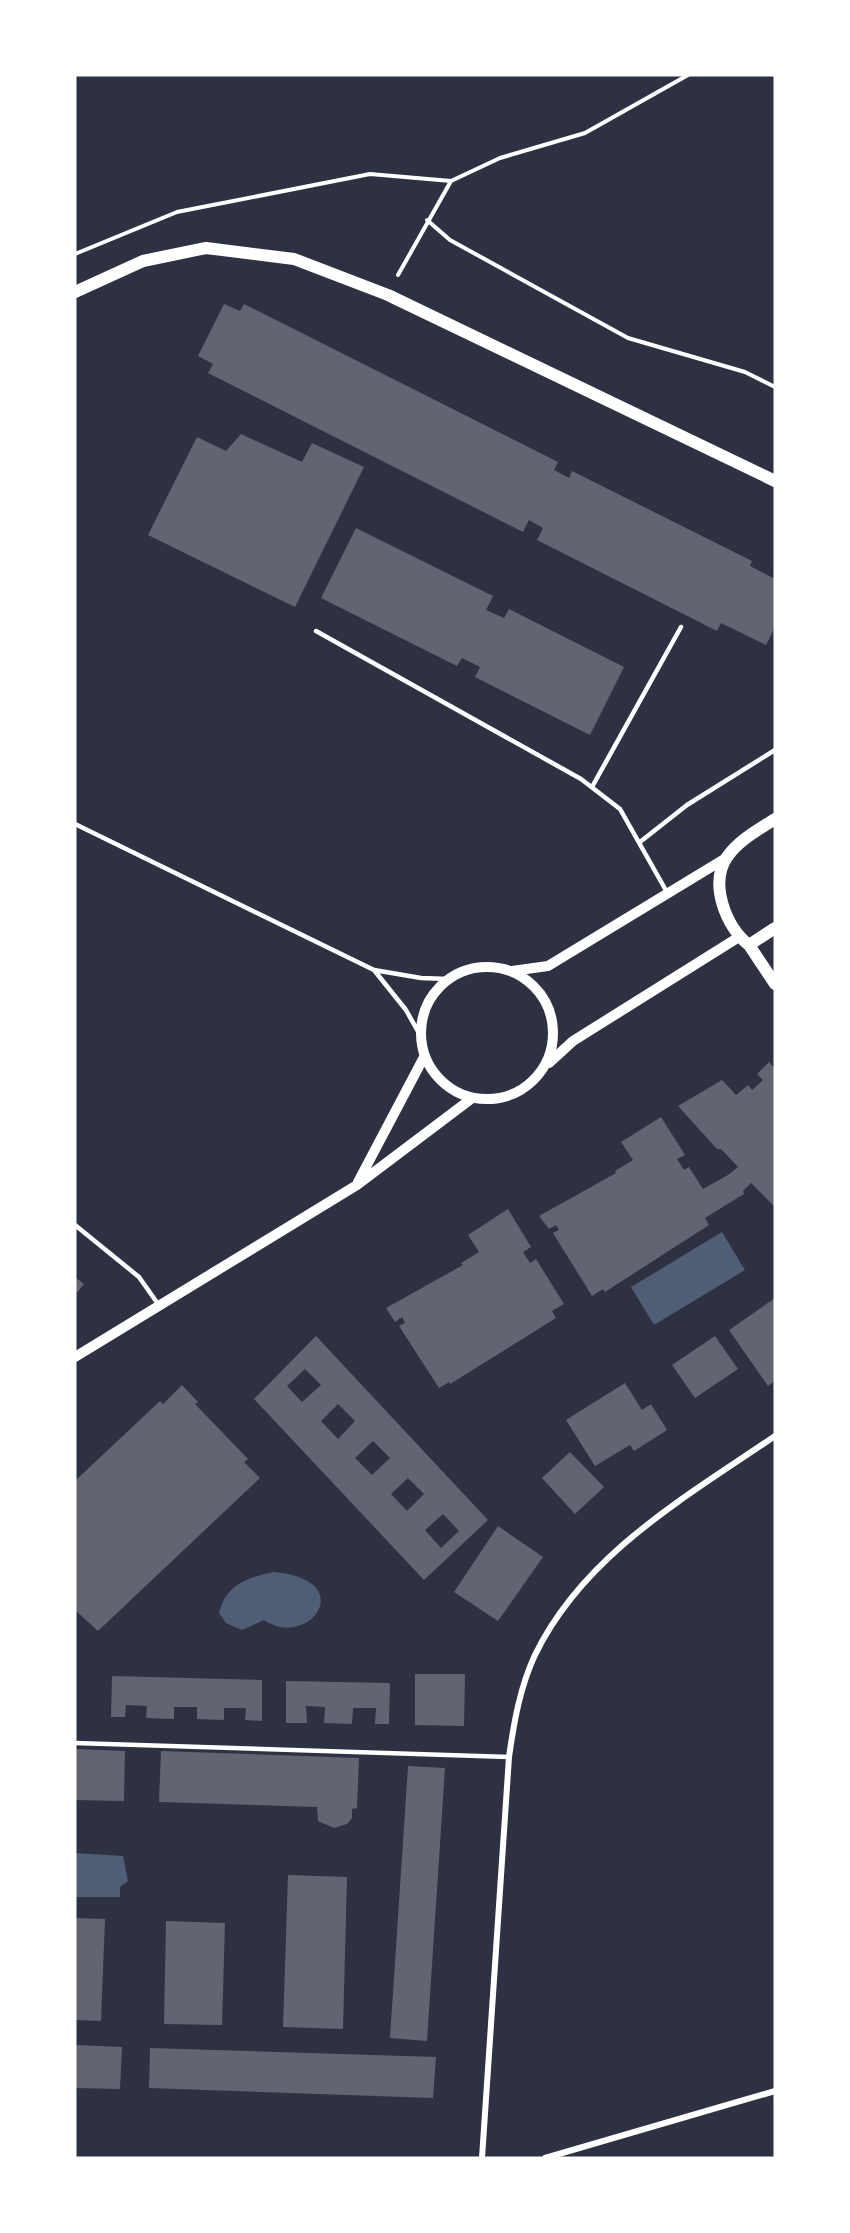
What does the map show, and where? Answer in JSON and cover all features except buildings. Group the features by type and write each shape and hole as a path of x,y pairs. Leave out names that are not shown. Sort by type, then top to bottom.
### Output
{"main road":[{"path":"75,292 143,261 206,248 294,259 388,295 775,480"},
{"path":"775,819 745,838 726,858 720,881 723,912 775,984"},
{"path":"744,941 775,928"}],"street":[{"path":"512,971 548,966 726,858"},
{"path":"546,1065 554,1043 553,1021 545,1000 531,982 512,971 490,966 467,969 448,979 433,994 423,1014 420,1035 424,1057 435,1075 451,1090 471,1098 493,1100 514,1095 533,1082 546,1065 573,1041 744,941"},
{"path":"357,1185 424,1057"},
{"path":"75,1357 158,1304 357,1185 471,1098"},
{"path":"482,2158 509,1757 523,1687 535,1656 568,1600 602,1563 656,1518 775,1436"},
{"path":"545,2158 775,2091"}],"lane":[{"path":"592,787 681,627"},
{"path":"316,631 592,787 620,809 668,894"},
{"path":"640,842 687,806 775,750"},
{"path":"75,824 374,970 421,978 448,979"},
{"path":"374,970 406,1010 420,1035"},
{"path":"75,1225 139,1277 158,1304"},
{"path":"75,1743 509,1757"}],"path":[{"path":"75,254 177,212 370,174 451,181 500,158 585,133 688,75"},
{"path":"388,295 427,220 451,181"},
{"path":"427,220 450,240 628,338 745,372 775,387"}],"water":[{"path":"722,1232 745,1270 654,1325 631,1287"},
{"path":"273,1572 300,1577 315,1587 321,1598 318,1610 310,1620 297,1627 281,1627 264,1620 242,1630 226,1623 219,1613 222,1603 232,1589 246,1580"},
{"path":"75,1853 123,1856 128,1881 120,1887 120,1897 75,1897"}]}
